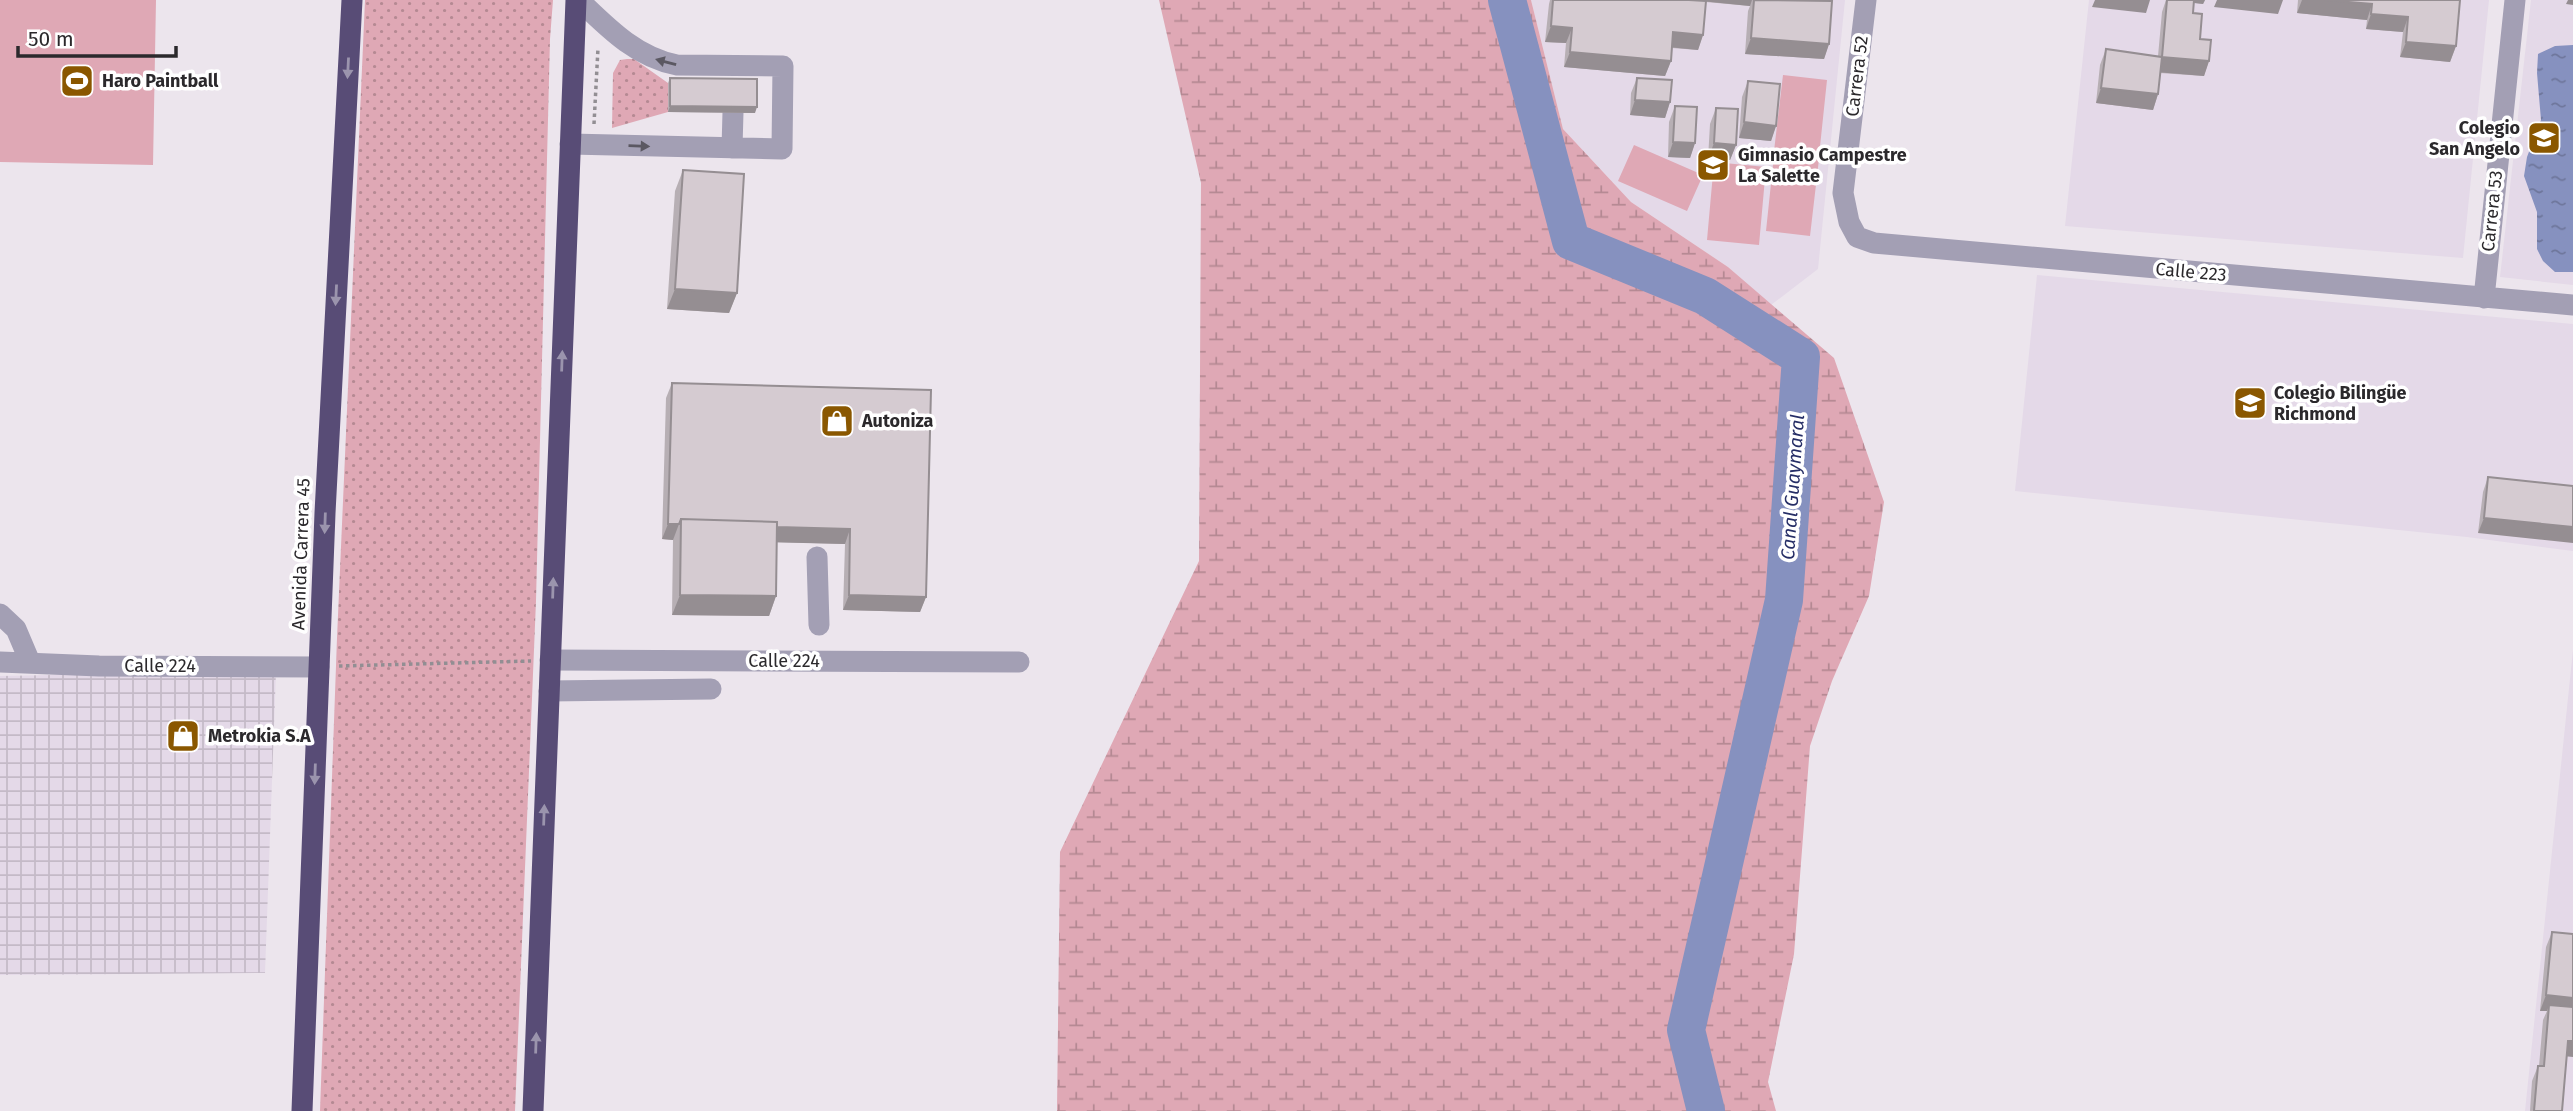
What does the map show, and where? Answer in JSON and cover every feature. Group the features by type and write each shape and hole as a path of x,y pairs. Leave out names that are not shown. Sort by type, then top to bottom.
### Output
{"highway":[{"name":"Avenida Carrera 45","path":"302,1111 319,667 352,0"},
{"path":"533,1111 577,0"}],"street":[{"path":"570,144 782,149 783,66 733,75 677,65 651,57 625,42 577,0"},
{"name":"Carrera 52","path":"1843,193 1866,0"},
{"name":"Carrera 53","path":"2484,298 2515,0"},
{"path":"732,148 733,112"},
{"name":"Calle 223","path":"1843,193 1849,222 1857,237 1874,243 2573,305"},
{"path":"817,557 819,625"},
{"path":"0,614 16,629 30,662"},
{"name":"Calle 224","path":"550,660 1018,662"},
{"name":"Calle 224","path":"0,662 99,666 319,667"},
{"path":"549,691 711,688"}],"path":[{"path":"319,667 550,660"}],"shaded area":[{"name":"Gimnasio Campestre La Salette","path":"1531,0 1845,0 1818,269 1771,305 1728,267 1631,202 1563,129"},
{"path":"2089,0 2489,0 2463,258 2065,226"},
{"name":"Colegio San Angelo","path":"2531,0 2573,0 2573,285 2500,277"},
{"name":"Colegio Bilingüe Richmond","path":"2037,275 2573,324 2573,551 2467,537 2015,491"},
{"path":"2573,650 2573,1111 2525,1111"},
{"path":"276,671 265,973 0,975 0,676"}],"green space":[{"name":"Haro Paintball","path":"0,0 156,0 153,165 0,162"},
{"path":"365,0 553,0 536,601 515,1111 320,1111 337,638"},
{"path":"1159,0 1531,0 1563,129 1631,202 1728,267 1834,358 1884,502 1869,596 1832,681 1810,746 1794,954 1768,1082 1776,1111 1057,1111 1060,852 1199,561 1201,183"},
{"path":"634,59 668,83 668,112 612,128 613,73 620,60"},
{"path":"1783,75 1827,80 1819,156 1774,151"},
{"path":"1634,145 1703,175 1687,211 1618,181"},
{"path":"1774,155 1819,159 1810,236 1766,231"},
{"path":"1714,162 1766,167 1759,245 1707,240"}],"water":[{"path":"2573,45 2573,272 2555,272 2543,261 2537,249 2537,212 2524,176 2527,157 2541,120 2538,54 2555,46"}],"building":[{"path":"1553,0 1706,1 1703,35 1673,32 1671,61 1570,52 1572,28 1551,26"},
{"path":"1754,0 1832,1 1829,44 1751,38"},
{"path":"2167,0 2194,0 2193,13 2202,14 2200,39 2211,40 2209,61 2162,57"},
{"path":"2325,0 2460,0 2456,46 2406,42 2408,17 2371,14 2372,4"},
{"path":"2106,49 2162,57 2158,94 2101,88"},
{"path":"670,78 757,79 757,107 670,106"},
{"path":"1637,78 1672,80 1670,102 1635,100"},
{"path":"1748,81 1780,84 1776,126 1744,122"},
{"path":"1675,106 1697,107 1695,143 1673,142"},
{"path":"1716,108 1738,109 1736,145 1714,143"},
{"path":"683,170 744,174 737,293 675,289"},
{"path":"672,383 931,390 926,597 849,595 850,529 777,527 777,522 681,519 679,524 668,524"},
{"path":"2488,477 2573,486 2573,527 2484,518"},
{"path":"681,519 777,522 776,596 680,595"},
{"path":"2552,932 2573,934 2573,998 2546,995"},
{"path":"2549,1005 2573,1007 2573,1041 2568,1041 2562,1111 2534,1111 2538,1066 2544,1066"}],"waterway":[{"name":"Canal Guaymaral","path":"1507,0 1571,241 1705,296 1801,357 1784,600 1686,1030 1706,1111"}],"place":[{"name":"Haro Paintball","path":"77,81"},
{"name":"Colegio San Angelo","path":"2544,138"},
{"name":"Gimnasio Campestre La Salette","path":"1713,165"},
{"name":"Colegio Bilingüe Richmond","path":"2250,403"},
{"name":"Autoniza","path":"837,421"},
{"name":"Metrokia S.A","path":"183,736"}]}
